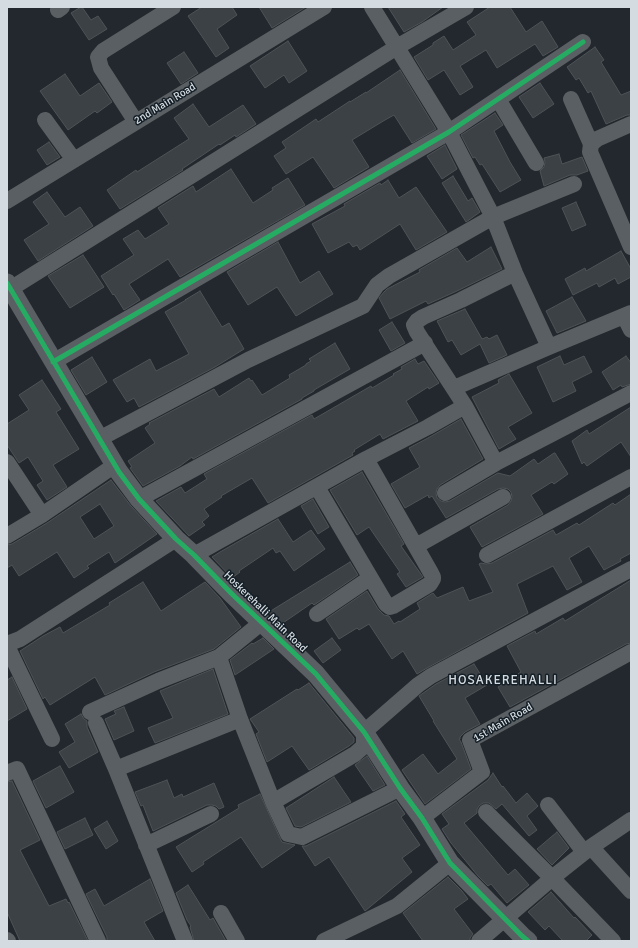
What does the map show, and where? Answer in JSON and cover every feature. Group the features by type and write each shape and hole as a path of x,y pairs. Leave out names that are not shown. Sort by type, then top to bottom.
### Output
{"street":[{"path":"136,122 101,68 98,57 102,51 173,7"},
{"name":"2nd Main Road","path":"7,201 324,7"},
{"path":"372,7 449,132 493,217 515,273 549,347"},
{"path":"8,288 397,47 466,7"},
{"path":"53,362 449,132 583,42"},
{"path":"498,99 536,163"},
{"path":"571,99 591,144 590,152 631,247"},
{"path":"46,120 74,160"},
{"path":"591,144 597,139 631,124"},
{"path":"99,439 248,360 363,306 377,285 389,276 493,217 574,184"},
{"path":"496,463 465,406 414,325 423,317 515,273"},
{"name":"Hoskerehalli Main Road","path":"8,288 119,472 140,499 176,539 194,555 261,623 316,674 364,732 400,788 422,818 450,863 528,941"},
{"path":"454,388 549,347 629,320"},
{"path":"140,499 425,343"},
{"path":"445,493 496,463 631,394"},
{"path":"194,555 366,459 465,406"},
{"path":"317,487 386,604 390,607 393,606 430,584 433,579 416,546 366,459"},
{"path":"7,462 42,515"},
{"path":"7,536 42,515 116,465"},
{"path":"487,556 631,477"},
{"path":"416,546 503,497"},
{"path":"52,739 7,645 20,640 176,539"},
{"path":"274,802 355,754 364,746 364,732 418,685 431,676 631,569"},
{"path":"317,614 370,578"},
{"path":"184,941 116,769 93,718 158,680 219,657 261,623"},
{"name":"1st Main Road","path":"422,818 482,772 470,740 631,652"},
{"path":"219,657 240,719 288,834 302,837 400,788"},
{"path":"116,769 240,719"},
{"path":"7,773 17,769 98,941"},
{"path":"548,805 588,850 631,891"},
{"path":"486,812 613,941"},
{"path":"146,845 211,814"},
{"path":"479,941 552,878 588,850 631,820"},
{"path":"328,940 397,906 450,863"},
{"path":"221,913 237,941"}],"building":[{"path":"81,7 91,20 98,16 107,29 89,40 71,13"},
{"path":"202,7 232,7 237,15 217,29 229,48 216,57 188,16"},
{"path":"259,7 306,7 272,28"},
{"path":"388,7 443,7 422,22 404,32"},
{"path":"490,7 510,7 526,32 542,21 558,47 543,56 535,44 497,68 486,50 460,66 473,87 460,95 444,70 428,80 414,57 444,36 453,50 476,35 467,22"},
{"path":"288,41 307,71 289,83 284,75 265,88 250,66"},
{"path":"595,47 604,60 601,62 621,95 631,91 631,115 627,115 606,124 591,91 588,93 579,78 576,80 567,67"},
{"path":"184,52 198,73 181,84 167,63"},
{"path":"400,70 436,129 412,143 394,115 385,120 352,140 369,167 334,188 313,157 286,174 274,156 286,148 282,142 316,119 318,122 350,101 366,93"},
{"path":"65,74 80,96 99,83 112,102 97,113 95,111 68,130 40,91"},
{"path":"540,83 554,104 533,118 519,97"},
{"path":"193,104 209,127 243,105 256,124 236,137 235,135 220,145 219,144 182,169 183,170 120,209 107,190 136,170 137,172 189,139 174,118"},
{"path":"495,113 503,125 494,131 521,180 500,192 482,164 480,165 475,157 473,158 461,135"},
{"path":"49,142 60,157 47,165 37,150"},
{"path":"445,145 457,169 442,179 427,156"},
{"path":"559,154 562,164 582,157 588,171 577,175 570,175 544,186 540,171 544,167 544,158"},
{"path":"231,169 253,203 288,178 305,205 180,277 168,259 129,284 140,300 124,310 101,276 134,255 123,239 138,230 145,239 169,224 158,208 193,186 196,192"},
{"path":"453,176 468,201 472,198 480,212 466,222 442,183"},
{"path":"388,180 399,198 416,187 447,232 416,250 400,224 360,250 357,245 353,247 349,242 328,253 312,224 345,206 344,204 380,183 381,185"},
{"path":"47,192 65,217 80,207 93,226 38,261 24,240 49,224 33,202"},
{"path":"576,202 586,225 572,231 562,208"},
{"path":"278,242 300,283 319,271 333,294 296,316 277,287 248,305 227,272"},
{"path":"491,247 502,269 428,304 426,301 390,319 379,298 387,289 420,272 419,270 457,248 467,262"},
{"path":"621,251 631,269 631,277 618,284 615,278 599,287 597,283 573,295 565,279 585,268 586,271"},
{"path":"83,255 104,287 70,308 48,276"},
{"path":"200,291 222,327 229,323 244,349 215,367 139,407 134,398 127,402 113,380 150,359 156,371 189,354 165,312"},
{"path":"572,297 586,321 557,333 546,311"},
{"path":"465,309 482,339 487,337 489,339 497,335 507,355 489,363 480,344 461,355 452,340 448,342 437,321"},
{"path":"392,322 405,343 391,351 379,330"},
{"path":"335,343 350,369 314,390 302,399 193,459 192,457 180,466 143,486 130,468 132,467 128,461 155,443 145,428 150,424 149,423 214,389 219,397 249,378 262,395 290,378 289,375 311,361 309,359"},
{"path":"560,356 564,365 584,356 592,372 572,382 576,391 553,402 537,367"},
{"path":"626,356 631,363 631,384 622,387 621,385 613,390 602,372"},
{"path":"92,357 107,382 86,395 71,370"},
{"path":"415,359 418,364 424,361 439,383 429,389 428,387 406,401 418,421 383,439 380,434 354,450 355,451 352,453 353,455 268,503 252,478 221,496 222,497 204,509 209,516 202,522 205,525 189,536 156,501 181,487 185,493 207,479 204,474 312,415 314,419 371,386 372,388 394,375 393,374 402,369 401,367"},
{"path":"509,374 532,413 508,427 516,439 499,449 472,397 499,383 498,380"},
{"path":"42,380 61,409 56,412 79,449 53,465 67,487 47,500 37,485 43,481 28,457 19,463 7,445 7,424 29,410 19,395"},
{"path":"631,407 631,457 621,442 587,466 584,462 582,464 572,441 587,430 589,434"},
{"path":"461,419 483,459 440,485 436,493 437,498 441,501 450,501 498,473 510,476 534,459 538,464 554,453 568,474 554,484 552,482 531,495 543,514 482,547 470,527 508,505 512,497 511,492 508,489 498,489 446,518 432,496 429,498 428,495 405,508 391,484 420,467 409,448"},
{"path":"362,472 404,544 401,546 423,577 406,587 397,574 400,572 369,527 357,535 330,490"},
{"path":"111,480 131,506 157,534 115,563 109,552 87,566 89,568 74,578 57,552 19,576 12,565 7,568 7,545 12,544 47,523","holes":["100,504 114,526 94,539 80,517"]},
{"path":"631,494 631,553 620,559 621,561 604,570 589,546 569,558 582,582 567,590 553,566 517,584 528,613 417,674 403,651 392,659 369,624 359,630 357,628 339,639 326,619 367,591 378,609 384,615 389,616 394,624 399,621 400,622 420,609 417,603 433,593 437,598 463,587 469,601 493,592 479,564 492,563 553,530 556,535 577,523 579,525 613,503 615,505"},
{"path":"313,499 329,527 318,534 301,506"},
{"path":"278,519 293,542 311,530 325,549 294,571 280,551 276,553 273,548 239,571 240,572 232,578 212,557 220,552"},
{"path":"350,562 358,575 314,605 312,603 280,625 273,618 269,612"},
{"path":"631,580 631,643 626,644 510,707 498,687 521,672 507,646 535,631 536,634 563,618 565,621"},
{"path":"143,582 161,611 205,582 220,598 241,627 214,649 154,672 105,695 95,677 50,705 45,697 43,699 20,651 60,627 63,633 110,605 109,603"},
{"path":"263,638 274,649 235,675 230,660 252,643 253,644"},
{"path":"332,638 341,650 323,663 314,651"},
{"path":"474,664 487,685 465,698 480,724 465,732 459,739 471,769 425,804 402,770 423,754 438,774 457,759 419,696 436,684"},
{"path":"213,669 228,714 155,743 148,728 173,718 160,691"},
{"path":"12,677 27,709 7,721 7,680"},
{"path":"309,683 354,738 354,742 309,770 292,746 267,762 256,734 259,732 250,719"},
{"path":"124,707 134,731 114,740 105,719 116,714 114,711"},
{"path":"81,714 87,721 87,727 98,752 69,768 59,752 75,742 65,724"},
{"path":"367,756 385,785 373,791 355,765"},
{"path":"60,766 74,792 46,808 33,781"},
{"path":"493,773 502,787 503,786 516,803 527,793 538,806 527,816 537,830 529,836 502,804 496,809 489,803 483,803 477,809 477,813 464,823 508,875 515,869 529,885 507,903 491,884 488,886 478,876 451,843 442,829 449,824 442,814 488,780"},
{"path":"334,777 351,802 301,827 295,826 286,808"},
{"path":"167,780 174,798 182,794 183,797 214,783 224,807 219,809 216,806 207,805 153,831 143,805 141,806 135,792"},
{"path":"12,781 40,840 20,850 49,906 66,899 68,903 69,902 88,941 20,941 7,912 7,782"},
{"path":"260,794 282,842 295,845 262,868 241,837 203,862 204,864 192,872 176,847 239,808 238,805"},
{"path":"396,801 405,814 401,817 420,845 402,858 412,872 365,911 329,857 315,866 302,846 306,846"},
{"path":"85,818 93,835 65,849 57,832"},
{"path":"107,821 118,841 106,849 94,829"},
{"path":"557,832 569,848 552,865 537,849"},
{"path":"448,877 468,899 454,909 473,934 470,941 423,941 403,913"},
{"path":"150,879 163,911 144,922 155,941 107,941 107,937 86,894 95,889 104,906"},
{"path":"188,885 210,920 213,918 226,941 194,941 191,926 176,893"},
{"path":"551,892 574,918 575,917 592,935 586,941 563,941 549,926 545,930 528,912"}],"cycle path":[{"path":"53,362 449,132 583,42"},
{"path":"7,283 119,472 139,499 176,539 316,674 364,732 400,788 422,818 450,863 528,941"}],"district":[{"name":"HOSAKEREHALLI","path":"503,681"}]}
